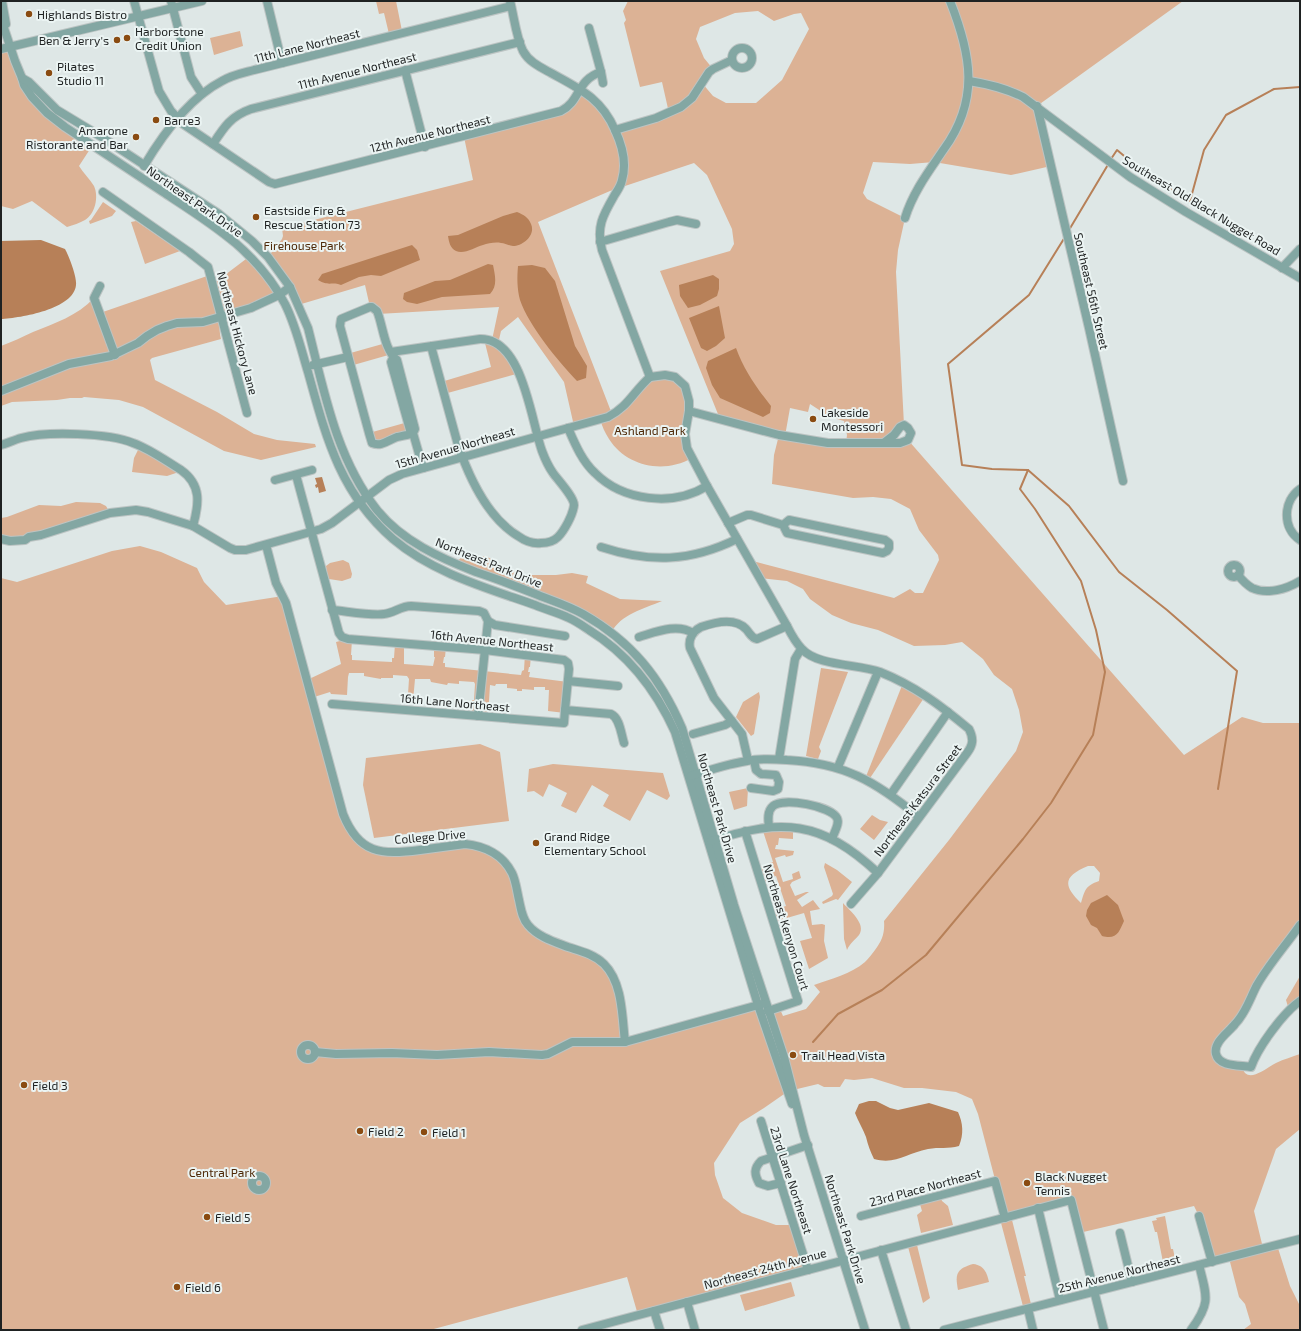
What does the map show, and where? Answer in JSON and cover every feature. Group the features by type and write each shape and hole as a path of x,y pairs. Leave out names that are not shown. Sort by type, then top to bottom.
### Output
{"street":[{"name":"Northeast Park Drive","path":"2,1 8,37"},
{"path":"134,1 156,83 165,102 183,124 213,144"},
{"path":"1,50 138,16 172,4 202,1"},
{"path":"266,1 282,63"},
{"path":"905,218 917,189 951,138 958,124 966,96 969,81 966,51 962,33 950,1"},
{"path":"172,4 191,77 202,94"},
{"path":"511,4 520,42 523,50 531,61 580,89 596,100 602,106 615,130 623,154 624,171 619,188 603,216 600,228 600,242 650,377"},
{"name":"11th Lane Northeast","path":"144,166 177,118 202,94 213,86 234,76 511,4"},
{"name":"Northeast Park Drive","path":"1,19 24,85 32,97 47,113 65,127 204,219 236,243 259,266 279,295 296,329 327,439 343,475 371,518 394,539 438,568 466,580 570,618 608,642 634,667 660,702 675,732 692,775 764,1006 788,1092 808,1145 865,1330"},
{"path":"590,28 603,83"},
{"name":"11th Avenue Northeast","path":"213,144 229,121 242,112 520,42"},
{"path":"615,130 656,118 680,107 692,98 709,72 732,60"},
{"path":"405,70 425,147"},
{"name":"12th Avenue Northeast","path":"213,144 269,182 276,184 561,112 571,104 590,76 601,72"},
{"name":"Northeast Park Drive","path":"22,78 29,82 57,110 100,136 219,214 238,229 268,257 290,287 308,328 336,432 343,452 367,497 378,512 398,531 421,548 468,569 552,600 582,613 620,640 652,673 673,707 682,728 692,775"},
{"name":"Southeast Old Black Nugget Road","path":"969,81 1009,89 1037,106 1136,181 1186,212 1300,278"},
{"name":"Southeast 56th Street","path":"1037,106 1123,481"},
{"name":"Northeast Hickory Lane","path":"103,192 208,267 248,413"},
{"path":"600,242 669,222 683,221 696,224"},
{"path":"1282,268 1300,249"},
{"path":"100,286 94,298 115,355"},
{"path":"1,390 69,364 101,359 115,355 138,343 152,332 167,326 177,323 203,322 251,308 279,295 290,287"},
{"path":"413,433 396,438 384,444 372,443 340,326 340,322 344,317 370,307 377,311 387,345 392,355 397,360 415,429 413,433 423,468"},
{"path":"392,355 431,346 480,339 492,341 503,348 522,377 546,461 573,499 574,506 563,531 556,539 547,543 536,544 525,541 503,526 490,510 462,458 431,346"},
{"path":"306,367 348,357"},
{"name":"Northeast Katsura Street","path":"650,377 665,374 675,377 685,386 688,394 689,411 685,430 687,448 728,524 801,649 814,658 878,672 914,688 932,699 969,729 972,738 972,745 878,873 851,904"},
{"name":"15th Avenue Northeast","path":"1,539 10,541 25,540 29,537 41,535 110,513 124,511 148,512 193,526 235,550 246,550 311,532 332,523 394,477 608,417 623,408 650,377"},
{"path":"689,411 794,438 828,443 885,442"},
{"path":"568,428 577,449 594,472 604,482 622,492 663,499 686,495 701,490 707,486"},
{"path":"1,445 22,438 42,435 92,435 119,438 134,443 188,474 194,483 198,498 197,511 193,526"},
{"path":"275,480 312,470"},
{"path":"296,475 332,610 381,615 406,606 479,611 484,613 488,621 478,716"},
{"path":"1300,489 1292,498 1287,507 1286,514 1288,524 1292,532 1300,540"},
{"path":"728,524 747,515 751,515 783,525 787,533 794,535 883,553 887,552 889,548 888,543 885,540 789,520 783,525"},
{"path":"601,547 623,554 663,558 683,557 719,548 737,539"},
{"name":"College Drive","path":"266,545 276,583 286,603 342,814 347,825 366,845 384,852 400,852 466,844 475,845 494,853 502,860 513,874 524,919 533,930 555,942 588,953 604,964 616,985 625,1042"},
{"path":"1238,576 1251,588 1270,591 1283,589 1300,581"},
{"name":"16th Avenue Northeast","path":"332,610 339,633 342,637 348,639 485,650 564,660 569,665 565,710"},
{"path":"488,621 495,625 565,636"},
{"path":"751,788 772,790 778,788 780,782 776,775 761,774 756,770 744,738 714,698 690,648 690,639 697,629 706,625 732,621 741,624 751,636 757,639 787,626"},
{"path":"639,637 680,628 687,629 693,633"},
{"path":"779,759 795,659 801,649"},
{"path":"838,767 878,672"},
{"path":"568,681 618,686"},
{"name":"16th Lane Northeast","path":"332,704 564,723 565,710"},
{"path":"565,710 611,714 615,716 624,743"},
{"path":"891,794 948,712"},
{"path":"693,734 724,725 732,721"},
{"path":"692,775 751,760 779,759 821,763 838,767 868,781 891,794 919,817"},
{"path":"768,827 769,812 777,803 784,802 806,804 833,812 838,822 832,838"},
{"path":"712,841 745,831 768,827 792,827 832,838 852,850 878,873"},
{"name":"Northeast Kenyon Court","path":"745,831 798,1001 764,1006"},
{"path":"1300,925 1264,974 1244,1014 1216,1046 1216,1054 1221,1061 1229,1064 1251,1066 1255,1056 1274,1029 1288,1011 1300,1001"},
{"path":"315,1052 336,1054 392,1053 437,1055 489,1052 542,1055 548,1054 572,1042 625,1042 764,1006"},
{"name":"23rd Lane Northeast","path":"761,1121 808,1270"},
{"path":"781,1183 768,1186 759,1183 755,1173 756,1166 761,1161 772,1156 808,1145"},
{"name":"23rd Place Northeast","path":"861,1216 995,1181 1005,1218"},
{"name":"Northeast 24th Avenue","path":"582,1330 1071,1200 1094,1292"},
{"path":"1038,1208 1060,1300"},
{"path":"1199,1216 1212,1262"},
{"path":"1120,1233 1132,1282"},
{"name":"25th Avenue Northeast","path":"949,1329 1300,1239"},
{"path":"881,1250 906,1330"},
{"path":"1191,1330 1203,1311 1206,1299 1206,1292 1199,1265"},
{"path":"1094,1292 1104,1330"},
{"path":"687,1302 695,1330"},
{"path":"1028,1309 1033,1330"},
{"path":"654,1311 660,1330"}],"green space":[{"path":"376,1 396,1 402,31 389,34 384,13 379,14"},
{"path":"628,1 1183,1 1037,106 1051,166 1011,175 934,162 910,164 873,162 863,193 867,199 905,218 898,250 896,272 904,425 885,442 908,440 1184,755 1242,717 1263,723 1300,723 1300,925 1219,1042 1218,1058 1242,1066 1244,1072 1248,1075 1252,1075 1300,1054 1300,1129 1276,1149 1254,1211 1263,1248 1277,1245 1290,1286 1300,1306 1300,1330 1243,1330 1251,1324 1245,1304 1239,1297 1229,1258 1212,1262 1199,1216 1194,1206 1079,1233 1071,1200 1011,1216 1026,1276 1024,1276 1032,1308 1024,1310 1000,1219 1005,1218 978,1114 972,1099 956,1092 922,1088 904,1088 872,1078 854,1080 845,1079 840,1087 824,1087 818,1084 793,1090 768,1011 779,1007 783,1016 806,1009 820,992 814,985 847,973 868,959 881,940 884,929 884,921 949,840 1016,751 1023,732 1019,710 1012,689 994,675 983,659 962,642 945,645 914,646 878,630 851,623 832,615 810,599 803,589 787,581 759,578 749,560 894,598 910,589 915,593 923,593 939,560 938,555 919,530 910,509 891,499 873,497 853,498 772,484 774,455 779,435 720,419 660,271 730,251 734,244 732,229 707,175 694,163 610,191 538,222 612,414 644,383 665,375 685,386 685,430 692,458 670,466 647,465 636,462 626,456 617,449 609,439 600,419 574,426 564,382 518,317 501,331 498,344 520,373 444,394 441,382 491,367 484,339 492,340 499,307 378,314 370,307 365,285 298,305 268,257 282,239 282,228 473,180 464,137 561,111 579,89 615,130 669,113 662,82 640,87 624,23 626,20 623,11","holes":["758,11 774,21 801,13 809,29 782,80 756,103 726,103 713,96 702,83 713,69 704,58 696,39 700,27 735,13","810,404 830,417 844,421 847,435 846,443 785,436 790,408 808,412","1088,866 1094,866 1100,873 1099,881 1086,889 1081,903 1071,891 1068,882 1070,877"]},
{"path":"240,31 243,46 214,55 210,38"},
{"path":"11,47 32,97 92,146 79,166 94,186 96,200 94,210 85,220 79,223 67,227 32,201 13,209 1,206 1,49"},
{"path":"103,202 116,211 112,216 90,224 89,221"},
{"path":"136,221 180,251 145,264 131,222"},
{"path":"250,256 279,295 218,317 221,339 152,358 150,360 155,380 217,412 254,434 277,440 315,444 316,447 261,460 224,451 143,407 119,400 84,397 12,402 1,406 1,346 73,314 94,298 100,313 210,275 213,284"},
{"path":"386,343 392,354 350,366 347,354"},
{"path":"408,422 410,430 376,444 369,433"},
{"path":"140,446 179,472 167,476 132,472 134,458"},
{"path":"76,502 100,503 106,506 110,513 41,535 1,539 1,518 39,505 61,506"},
{"name":"Central Park","path":"140,546 161,552 197,568 204,582 226,605 283,596 307,680 341,664 336,642 348,639 352,640 352,660 392,662 392,658 394,658 395,644 404,644 404,664 433,666 435,657 434,646 446,647 443,663 445,663 445,667 521,675 522,671 524,670 525,654 531,655 528,672 530,672 529,677 568,682 565,713 548,711 549,690 545,690 545,687 534,687 534,690 522,689 522,691 517,691 517,689 507,688 507,684 496,684 495,686 490,685 488,717 471,716 472,700 474,700 474,682 459,681 459,684 448,683 447,685 431,682 430,679 415,679 413,701 405,700 406,695 408,694 409,679 407,676 393,675 393,678 381,679 364,676 364,673 349,673 347,695 331,694 330,692 311,698 343,814 355,834 384,852 465,844 502,860 533,930 588,953 613,979 625,1042 758,1005 787,1092 740,1123 714,1163 715,1175 723,1198 742,1213 776,1225 794,1225 808,1270 638,1315 627,1277 430,1330 1,1330 1,578 17,582 112,551"},
{"path":"486,556 508,569 522,575 556,575 572,573 588,576 586,583 620,599 662,601 633,613 615,626 611,633 582,613 455,563 461,558"},
{"path":"343,560 349,563 352,574 351,578 342,581 329,579 326,566 330,563"},
{"path":"821,668 848,672 819,747 821,751 818,759 806,756"},
{"path":"903,683 926,695 868,781 865,779"},
{"path":"759,692 760,697 754,734 751,736 736,717 743,702"},
{"path":"480,744 500,752 509,821 374,838 363,785 366,758"},
{"path":"553,764 663,773 670,796 667,800 647,790 630,821 603,806 609,795 592,785 576,813 561,806 567,793 549,784 543,797 534,791 527,792 529,769"},
{"path":"748,788 747,806 734,810 729,792"},
{"path":"872,815 880,820 888,822 874,840 860,829"},
{"path":"793,827 793,839 779,838 778,845 776,845 775,849 794,851 793,855 786,857 785,855 775,858 783,882 793,879 792,874 799,871 801,878 792,882 790,885 795,896 809,892 797,900 802,907 813,900 820,909 810,911 812,925 825,925 824,941 828,958 809,969 800,941 812,938 804,913 773,922 770,912 778,911 786,906 776,876 769,878 770,882 761,884 756,868 770,865 769,863 773,862 762,828"},
{"path":"825,863 852,882 838,900 836,899 823,904 822,902 833,894 824,867"},
{"path":"843,903 861,926 859,935 851,943 847,950 844,939"},
{"path":"1300,976 1300,1001 1289,1010 1286,1000"},
{"path":"940,1195 942,1201 948,1206 953,1225 921,1233 917,1215 922,1211 919,1201"},
{"path":"1165,1216 1171,1249 1173,1249 1176,1263 1164,1267 1157,1232 1155,1232 1152,1221 1157,1220 1156,1218"},
{"path":"916,1241 930,1298 923,1303 907,1243"},
{"path":"973,1264 980,1266 984,1270 989,1282 958,1290 958,1273 963,1268"},
{"path":"791,1282 795,1296 745,1311 740,1295"}],"shaded area":[{"path":"517,212 524,215 530,222 532,232 528,239 517,246 492,243 459,252 450,245 448,236 458,235 503,216"},
{"path":"41,240 65,249 71,261 76,281 73,293 57,306 45,311 21,317 1,319 1,241"},
{"path":"412,245 417,250 420,260 381,276 371,275 359,277 341,285 328,284 318,280 322,274"},
{"path":"488,264 493,265 495,276 494,288 490,294 442,297 417,304 407,302 403,299 404,293 435,281 450,280"},
{"path":"532,265 545,268 555,281 575,346 587,366 586,378 577,381 569,373 537,332 524,310 518,292 518,266"},
{"path":"713,275 719,279 717,296 700,305 688,308 680,296 679,285"},
{"path":"719,306 725,338 716,346 707,351 701,348 689,318"},
{"path":"736,348 751,378 771,406 770,413 763,417 720,398 712,385 706,368 708,361"},
{"path":"322,477 326,491 319,493 318,487 316,488 315,485 317,484 315,478"},
{"path":"1107,895 1118,905 1124,921 1119,932 1111,937 1102,936 1097,928 1091,925 1086,916 1087,910 1091,903"},
{"path":"869,1101 876,1101 898,1110 929,1103 958,1112 962,1129 962,1137 959,1146 928,1149 889,1161 874,1159 865,1134 855,1113 859,1104"}],"waterway":[{"path":"1111,159 1117,150 1141,170 1190,201 1204,150 1226,115 1274,89 1300,87"},
{"path":"1069,230 1109,163"},
{"path":"1065,237 1029,295 948,364 962,465 992,469 1028,470 1069,506 1119,572 1167,610 1237,671 1218,789"},
{"path":"813,1042 838,1014 882,990 926,955 1023,839 1051,803 1093,735 1105,672 1096,630 1081,581 1035,509 1020,489 1028,470"}],"place":[{"name":"Highlands Bistro","path":"29,14"},
{"name":"Harborstone Credit Union","path":"127,38"},
{"name":"Ben & Jerry's","path":"117,40"},
{"name":"Pilates Studio 11","path":"49,73"},
{"name":"Barre3","path":"156,120"},
{"name":"Amarone Ristorante and Bar","path":"136,137"},
{"name":"Eastside Fire & Rescue Station 73","path":"256,217"},
{"name":"Lakeside Montessori","path":"813,419"},
{"name":"Grand Ridge Elementary School","path":"536,843"},
{"name":"Trail Head Vista","path":"793,1055"},
{"name":"Field 3","path":"24,1085"},
{"name":"Field 2","path":"360,1131"},
{"name":"Field 1","path":"424,1132"},
{"name":"Black Nugget Tennis","path":"1027,1183"},
{"name":"Field 5","path":"207,1217"},
{"name":"Field 6","path":"177,1287"}],"park label":[{"name":"Firehouse Park","path":"304,245"},
{"name":"Ashland Park","path":"650,430"}]}
